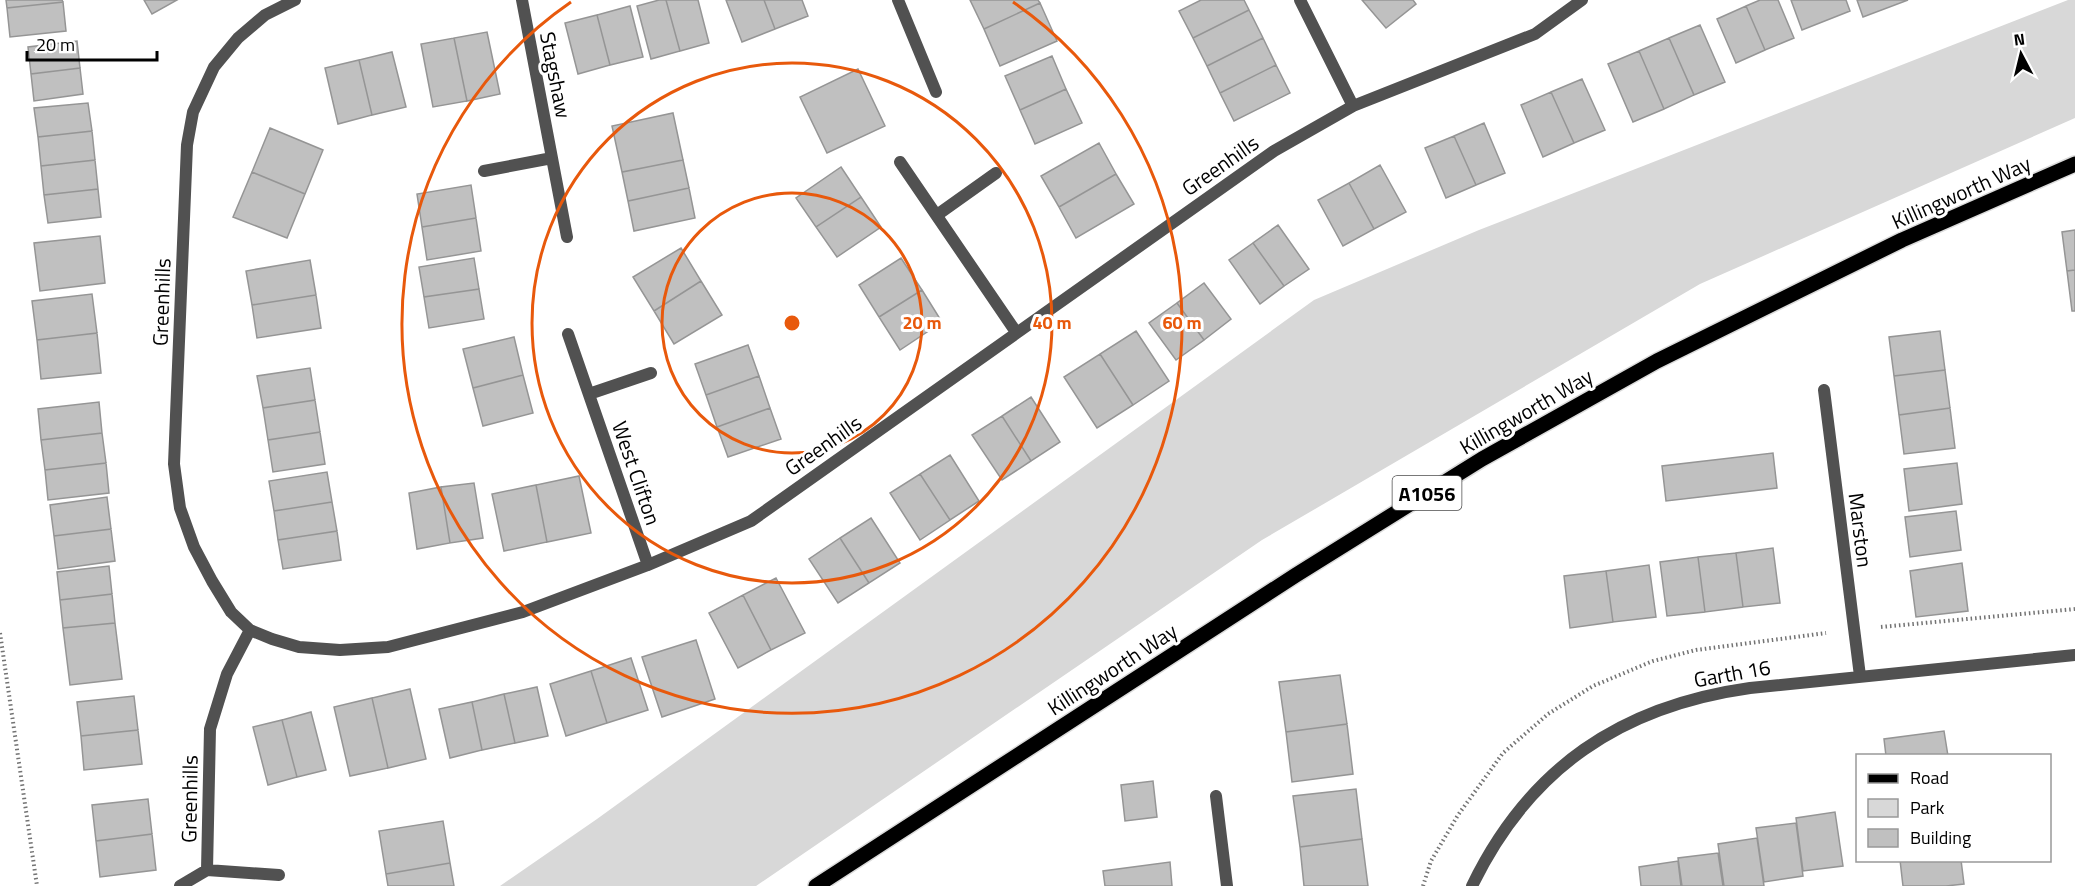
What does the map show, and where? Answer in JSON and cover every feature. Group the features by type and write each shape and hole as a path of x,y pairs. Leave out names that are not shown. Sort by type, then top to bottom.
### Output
{"main road":[{"name":"Killingworth Way","path":"816,886 1266,594 1482,459 1657,361 1902,240 2075,165"}],"street":[{"name":"Greenhills","path":"295,0 266,15 238,38 214,67 193,111 187,145 174,464 180,508 194,547 231,612 250,630 272,639 300,647 340,650 388,647 523,612 648,565 752,521 1274,151 1353,106 1535,34 1582,0"},
{"name":"Stagshaw","path":"522,0 567,237"},
{"path":"898,0 936,92"},
{"path":"1300,0 1353,106"},
{"path":"483,171 552,158"},
{"path":"900,162 1016,332"},
{"path":"937,215 996,173"},
{"name":"West Clifton","path":"567,333 648,565"},
{"path":"589,394 651,373"},
{"name":"Marston","path":"1824,390 1860,676"},
{"name":"Greenhills","path":"207,870 210,729 227,674 250,630"},
{"name":"Garth 16","path":"1472,886 1486,858 1514,816 1552,775 1589,746 1643,716 1671,705 1715,693 2075,655"},
{"path":"1216,796 1227,886"},
{"name":"Greenhills","path":"180,886 207,870 279,875"}],"path":[{"path":"0,633 37,886"}],"green space":[{"path":"2068,0 2075,0 2075,118 1700,284 1262,540 756,886 500,886 597,819 1314,300 1479,230"}],"building":[{"path":"6,0 62,0 63,2 7,8"},
{"path":"144,0 177,0 152,14"},
{"path":"666,0 680,51 651,59 637,6"},
{"path":"666,0 698,0 709,43 680,51"},
{"path":"726,0 764,0 775,29 742,42"},
{"path":"764,0 802,0 808,16 775,29"},
{"path":"970,0 1038,0 1040,3 984,29"},
{"path":"1201,0 1244,0 1249,10 1193,38 1179,11"},
{"path":"1362,0 1413,0 1416,4 1386,28"},
{"path":"1760,0 1778,0 1794,38 1765,50 1746,6"},
{"path":"1791,0 1846,0 1850,11 1802,30"},
{"path":"1857,0 1908,0 1863,17"},
{"path":"63,2 66,31 10,37 7,8"},
{"path":"1040,3 1057,41 1000,66 984,29"},
{"path":"630,6 643,57 610,65 597,15"},
{"path":"1746,6 1765,50 1736,63 1717,19"},
{"path":"1249,10 1263,38 1207,66 1193,38"},
{"path":"597,15 610,65 578,74 565,23"},
{"path":"1700,25 1725,82 1694,95 1669,38"},
{"path":"487,32 500,94 467,101 454,38"},
{"path":"454,38 467,101 433,107 421,44"},
{"path":"1263,38 1276,65 1220,93 1207,66"},
{"path":"1669,38 1694,95 1664,109 1639,51"},
{"path":"77,41 80,68 31,74 28,47"},
{"path":"1639,51 1664,109 1633,122 1608,64"},
{"path":"392,52 406,107 372,115 359,60"},
{"path":"1052,56 1066,89 1020,110 1005,76"},
{"path":"359,60 372,115 338,124 325,68"},
{"path":"1276,65 1290,93 1234,121 1220,93"},
{"path":"80,68 83,94 34,101 31,74"},
{"path":"858,69 885,126 827,153 800,97"},
{"path":"1582,79 1605,130 1574,143 1551,92"},
{"path":"1066,89 1082,123 1035,144 1020,110"},
{"path":"1551,92 1574,143 1543,157 1521,105"},
{"path":"88,103 92,131 38,137 34,108"},
{"path":"673,113 683,160 622,172 612,126"},
{"path":"1484,123 1505,173 1476,185 1454,136"},
{"path":"270,128 323,150 305,194 252,172"},
{"path":"92,131 95,160 41,166 38,137"},
{"path":"1454,136 1476,185 1446,198 1425,148"},
{"path":"1099,143 1116,174 1059,207 1041,176"},
{"path":"95,160 98,189 44,195 41,166"},
{"path":"683,160 689,188 628,201 622,172"},
{"path":"1380,165 1406,212 1374,229 1349,183"},
{"path":"841,167 861,197 816,227 796,198"},
{"path":"252,172 305,194 287,238 233,217"},
{"path":"1116,174 1134,204 1076,238 1059,207"},
{"path":"1349,183 1374,229 1343,246 1318,200"},
{"path":"471,185 476,218 422,227 417,194"},
{"path":"689,188 695,218 634,231 628,201"},
{"path":"98,189 101,217 48,223 44,195"},
{"path":"861,197 881,227 837,257 816,227"},
{"path":"476,218 481,251 427,260 422,227"},
{"path":"1278,225 1309,269 1284,286 1253,243"},
{"path":"2075,230 2075,270 2067,271 2062,232"},
{"path":"100,236 105,283 40,291 34,243"},
{"path":"1253,243 1284,286 1260,304 1229,260"},
{"path":"681,248 701,281 654,311 633,277"},
{"path":"474,258 479,289 424,297 419,267"},
{"path":"901,258 922,290 879,317 859,285"},
{"path":"310,260 316,295 252,305 246,271"},
{"path":"2075,270 2075,311 2072,311 2067,271"},
{"path":"701,281 722,315 674,344 654,311"},
{"path":"1204,283 1231,319 1204,340 1177,303"},
{"path":"479,289 484,319 429,328 424,297"},
{"path":"922,290 942,322 900,350 879,317"},
{"path":"92,294 97,333 37,340 32,301"},
{"path":"316,295 321,328 257,338 252,305"},
{"path":"1177,303 1204,340 1176,360 1149,323"},
{"path":"1136,331 1169,381 1133,405 1100,354"},
{"path":"1940,331 1945,370 1894,376 1889,337"},
{"path":"97,333 101,373 41,379 37,340"},
{"path":"514,337 523,375 473,388 463,349"},
{"path":"748,345 759,376 706,395 695,364"},
{"path":"1100,354 1133,405 1097,428 1064,377"},
{"path":"310,368 315,400 263,408 257,376"},
{"path":"1945,370 1950,408 1899,415 1894,376"},
{"path":"523,375 533,413 483,426 473,388"},
{"path":"759,376 770,408 717,427 706,395"},
{"path":"1031,397 1060,442 1031,461 1002,416"},
{"path":"315,400 320,432 268,440 263,408"},
{"path":"99,402 102,433 41,440 38,409"},
{"path":"770,408 781,439 728,457 717,427"},
{"path":"1950,408 1955,448 1904,454 1899,415"},
{"path":"1002,416 1031,461 1002,480 972,435"},
{"path":"320,432 325,464 273,472 268,440"},
{"path":"102,433 106,463 45,470 41,440"},
{"path":"1773,453 1777,488 1666,501 1662,466"},
{"path":"950,455 979,501 950,520 920,474"},
{"path":"106,463 109,493 48,500 45,470"},
{"path":"1957,463 1962,504 1909,511 1904,469"},
{"path":"327,472 332,502 274,511 269,481"},
{"path":"920,474 950,520 920,540 890,493"},
{"path":"579,476 591,533 547,542 536,485"},
{"path":"474,483 483,538 450,543 441,487"},
{"path":"536,485 547,542 504,551 492,494"},
{"path":"441,487 450,543 417,549 409,493"},
{"path":"107,497 111,529 54,536 50,505"},
{"path":"332,502 337,531 278,540 274,511"},
{"path":"1956,511 1961,550 1910,557 1905,517"},
{"path":"871,518 900,563 869,583 840,538"},
{"path":"111,529 115,561 58,569 54,536"},
{"path":"337,531 341,560 283,569 278,540"},
{"path":"840,538 869,583 838,603 809,559"},
{"path":"1773,548 1780,603 1743,607 1736,553"},
{"path":"1736,553 1743,607 1705,612 1698,557"},
{"path":"1698,557 1705,612 1667,616 1660,562"},
{"path":"1962,563 1968,611 1916,617 1910,571"},
{"path":"1649,565 1656,617 1613,622 1606,571"},
{"path":"109,566 112,594 60,600 57,572"},
{"path":"1606,571 1613,622 1570,628 1564,576"},
{"path":"776,578 805,633 771,650 743,595"},
{"path":"112,594 115,623 63,628 60,600"},
{"path":"743,595 771,650 738,668 709,613"},
{"path":"115,623 122,679 70,685 63,628"},
{"path":"696,640 715,699 662,717 642,657"},
{"path":"631,658 648,710 607,723 591,671"},
{"path":"591,671 607,723 566,736 550,684"},
{"path":"1340,675 1347,724 1286,732 1279,682"},
{"path":"537,687 548,736 515,743 504,694"},
{"path":"410,689 426,759 388,768 372,698"},
{"path":"504,694 515,743 482,750 472,702"},
{"path":"134,696 138,730 81,736 77,702"},
{"path":"372,698 388,768 350,776 334,707"},
{"path":"472,702 482,750 450,758 439,709"},
{"path":"311,712 326,770 297,777 282,720"},
{"path":"282,720 297,777 268,785 253,727"},
{"path":"1347,724 1353,774 1292,782 1286,732"},
{"path":"138,730 142,764 84,770 81,736"},
{"path":"1944,731 1948,754 1886,754 1884,739"},
{"path":"1153,781 1157,817 1125,821 1121,785"},
{"path":"1356,789 1362,839 1300,847 1293,796"},
{"path":"148,799 152,834 96,841 92,805"},
{"path":"1835,812 1843,866 1803,871 1796,818"},
{"path":"443,821 450,863 386,874 379,831"},
{"path":"1796,823 1803,876 1764,882 1756,828"},
{"path":"152,834 156,870 100,877 96,841"},
{"path":"1757,838 1764,886 1724,886 1718,844"},
{"path":"1362,839 1368,886 1304,886 1300,847"},
{"path":"1718,853 1723,886 1682,886 1678,858"},
{"path":"1678,861 1681,886 1641,886 1639,867"},
{"path":"1170,862 1172,886 1105,886 1103,871"},
{"path":"1900,862 1961,862 1964,884 1903,886"},
{"path":"450,863 454,886 388,886 386,874"}]}
